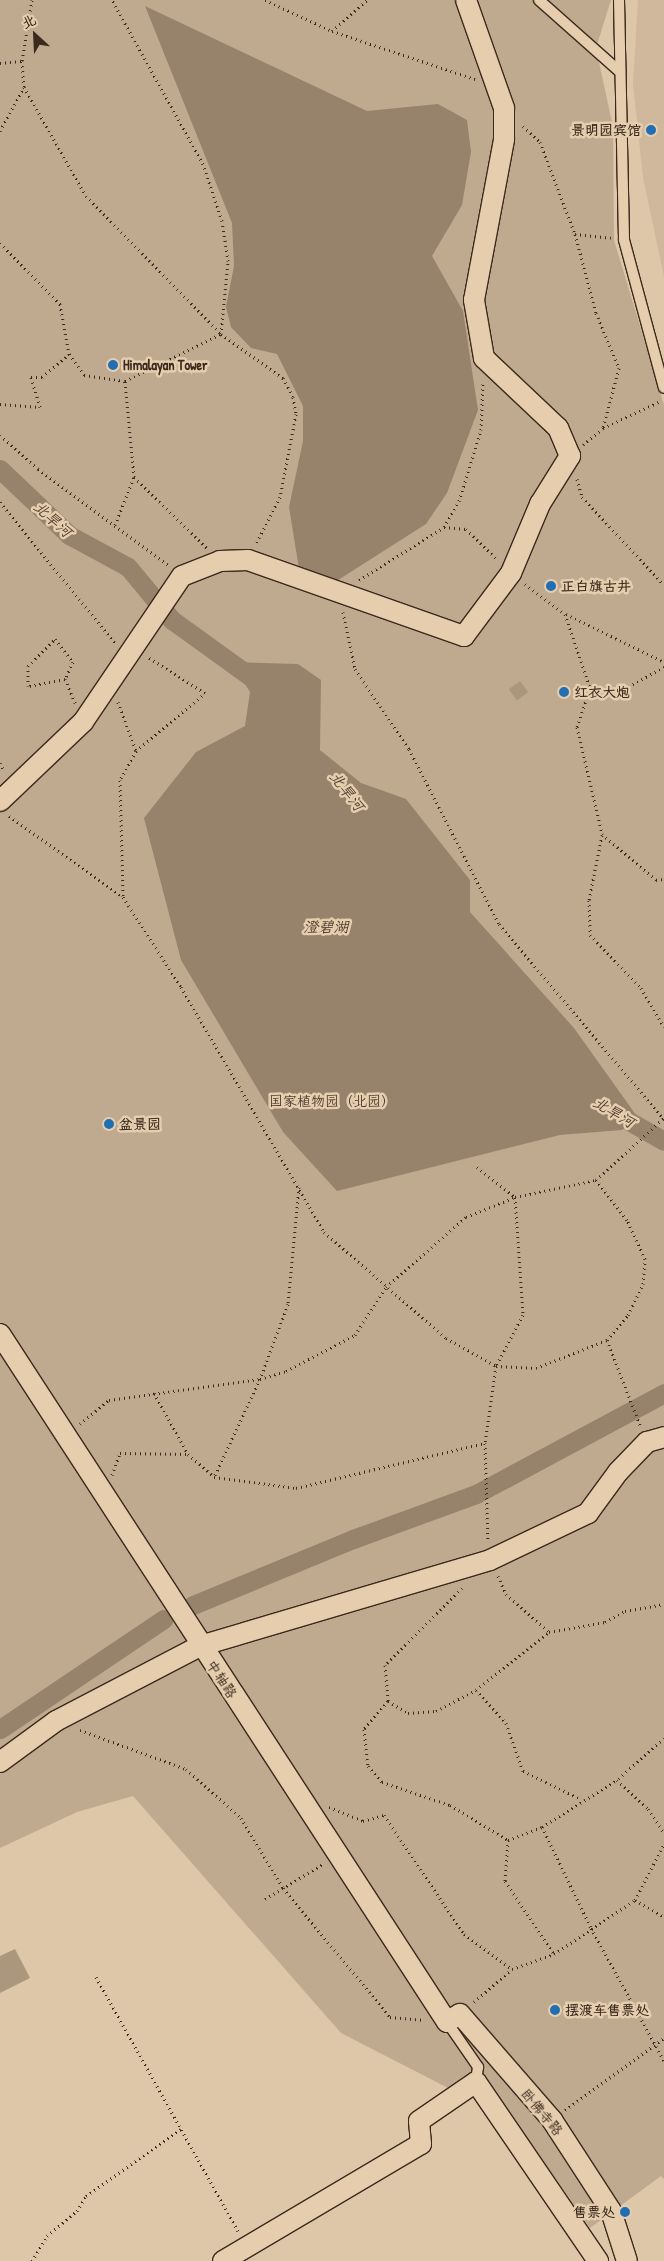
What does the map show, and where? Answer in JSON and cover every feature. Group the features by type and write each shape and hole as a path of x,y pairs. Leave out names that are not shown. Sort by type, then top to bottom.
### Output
{"street":[{"path":"0,801 83,722 182,576 220,561 248,560 339,594 464,636 511,573 540,504 570,456 558,428 484,358 474,300 504,139 504,108 466,0"},
{"name":"中轴路","path":"0,1334 337,1856 454,2018"},
{"path":"0,1762 56,1721 200,1646 490,1560 588,1513 618,1472 656,1440"},
{"name":"卧佛寺路","path":"454,2018 552,2120 611,2211 627,2261"},
{"path":"223,2261 421,2144 419,2121 476,2082 598,2261"}],"lane":[{"path":"539,0 620,72"},
{"path":"620,0 624,240 664,388"},
{"path":"454,2018 478,2067 476,2082"}],"path":[{"path":"32,0 22,62 24,87 86,196 221,334 283,378 293,397 296,414 280,497 248,560"},
{"path":"112,0 203,164 222,221 228,262 221,334"},
{"path":"265,0 332,31 497,86"},
{"path":"332,31 367,0"},
{"path":"0,63 22,62"},
{"path":"0,131 24,87"},
{"path":"504,108 540,142 574,234 596,313 619,368 603,428"},
{"path":"574,234 624,240"},
{"path":"0,243 60,304 69,354 84,375 125,381 221,334"},
{"path":"0,404 40,407 31,377 42,377 69,354"},
{"path":"66,1436 109,1400 260,1379 286,1370 355,1336 386,1288 466,1217 515,1197 596,1180 664,1118 498,924 409,749 355,669 339,594 444,527 459,501 481,430 484,358"},
{"path":"115,525 134,477 125,381"},
{"path":"664,400 603,428 570,456 582,497 664,585"},
{"path":"0,435 38,469 182,576"},
{"path":"134,477 220,561"},
{"path":"0,502 129,652 204,693 136,751 120,780 123,898"},
{"path":"444,527 466,528 511,573 565,614 664,662"},
{"path":"565,614 590,688 577,728 602,834 589,900 590,935 642,988 664,1027"},
{"path":"65,679 28,686 28,666 55,639 73,662 65,679 83,722"},
{"path":"590,688 624,689 664,667"},
{"path":"110,683 136,751"},
{"path":"0,810 123,898 299,1187 324,1232 386,1288 446,1338 496,1366 536,1368 607,1340 628,1315 636,1299 643,1284 645,1260 627,1220 596,1180"},
{"path":"602,834 656,880 664,880"},
{"path":"477,1167 515,1197 523,1315 496,1366 485,1445 490,1560 506,1594 549,1632"},
{"path":"214,1477 260,1379 288,1304 299,1187"},
{"path":"607,1340 656,1440"},
{"path":"154,1393 188,1454 214,1477 296,1488 485,1445"},
{"path":"104,1496 120,1453 188,1454"},
{"path":"469,1581 385,1665 388,1701 364,1729 368,1766 382,1782 450,1805 508,1840"},
{"path":"388,1701 408,1712 436,1712 476,1690 549,1632 605,1622 625,1611 664,1604"},
{"path":"476,1690 506,1722 523,1771 582,1799"},
{"path":"56,1721 186,1769 241,1818 283,1888 390,2017 454,2018 512,1970 554,1954 635,1900 664,1844"},
{"path":"508,1840 542,1827 582,1799 617,1780 664,1738"},
{"path":"617,1780 648,1809 664,1833"},
{"path":"310,1815 330,1807 362,1821 384,1815 464,1934 512,1970"},
{"path":"542,1827 591,1928 664,2061"},
{"path":"508,1840 505,1881 554,1954"},
{"path":"265,1899 337,1856"},
{"path":"635,1900 664,1917"},
{"path":"96,1977 246,2247"},
{"path":"552,2120 653,2043 664,2038"},
{"path":"32,2261 47,2236 77,2211 86,2196 181,2129"}],"shaded area":[{"name":"景明园宾馆","path":"638,0 664,0 664,277 643,177 633,84"}],"green space":[{"name":"国家植物园（北园）","path":"0,0 611,0 596,48 613,127 614,240 664,405 664,2179 661,2176 590,2228 478,2067 448,2088 341,2033 133,1796 77,1812 0,1848"}],"water":[{"path":"145,6 367,111 438,104 467,120 471,152 462,205 432,256 463,311 478,410 447,493 426,524 335,582 299,569 289,507 303,441 303,406 277,354 251,348 231,327 226,307 234,266 232,223"},
{"name":"澄碧湖","path":"231,662 298,664 321,680 320,750 361,783 406,799 470,880 470,912 574,1028 636,1115 622,1130 560,1135 337,1191 283,1132 181,960 144,818 196,752 245,726 250,692"}],"building":[{"path":"520,681 528,692 517,701 509,689"},
{"path":"15,1949 30,1978 0,1993 0,1956"}],"waterway":[{"name":"北旱河","path":"0,469 69,535 128,567 172,620 251,677"},
{"name":"北旱河","path":"608,1109 664,1141"},
{"path":"193,1605 353,1539 476,1494 664,1393"},
{"path":"0,1729 164,1619"}],"place":[{"name":"景明园宾馆","path":"651,130"},
{"name":"Himalayan Tower","path":"113,365"},
{"name":"正白旗古井","path":"551,586"},
{"name":"红衣大炮","path":"564,692"},
{"name":"盆景园","path":"109,1124"},
{"name":"摆渡车售票处","path":"555,2010"},
{"name":"售票处","path":"625,2212"}]}
